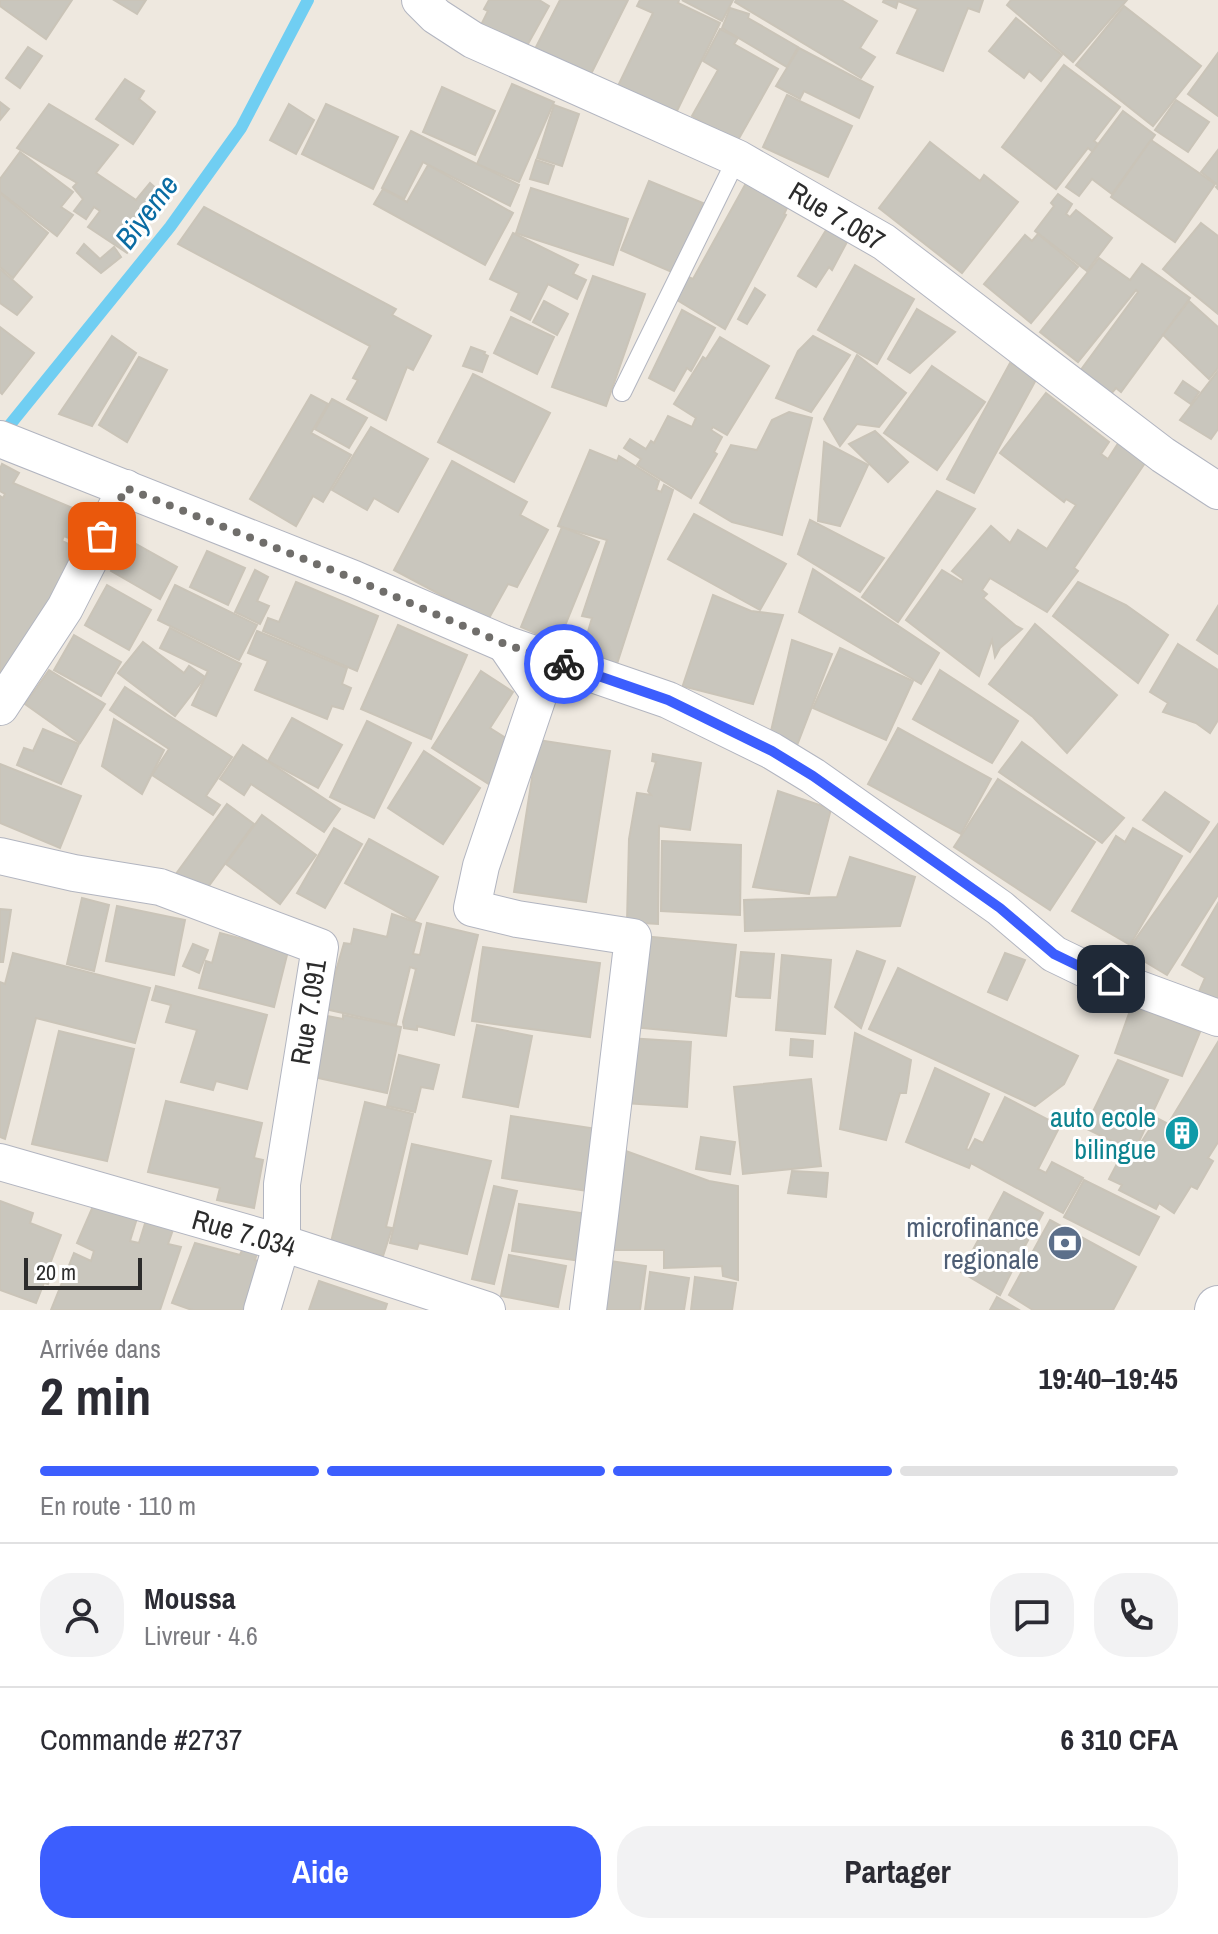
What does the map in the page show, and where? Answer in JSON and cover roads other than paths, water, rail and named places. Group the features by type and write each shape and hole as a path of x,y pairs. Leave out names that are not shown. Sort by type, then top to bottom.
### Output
{"street":[{"name":"Rue 7.067","path":"420,0 436,16 473,40 737,158 884,242 1163,455 1218,491"},
{"path":"0,439 354,579 505,644 668,700 772,751 813,776 1000,908 1054,954 1085,969 1218,1018"},
{"path":"0,707 65,608 126,488"},
{"path":"505,644 539,694 481,866 472,908 517,919 633,937 588,1310"},
{"name":"Rue 7.091","path":"0,856 74,873 160,887 320,947 282,1184 282,1243 262,1310"},
{"name":"Rue 7.034","path":"0,1162 282,1243 487,1310"}],"lane":[{"path":"622,392 737,158"}],"waterway":[{"name":"Biyeme","path":"0,437 170,227 241,128 308,0"}],"place":[{"name":"auto ecole bilingue","path":"1182,1133"},
{"name":"microfinance regionale","path":"1065,1243"}]}
